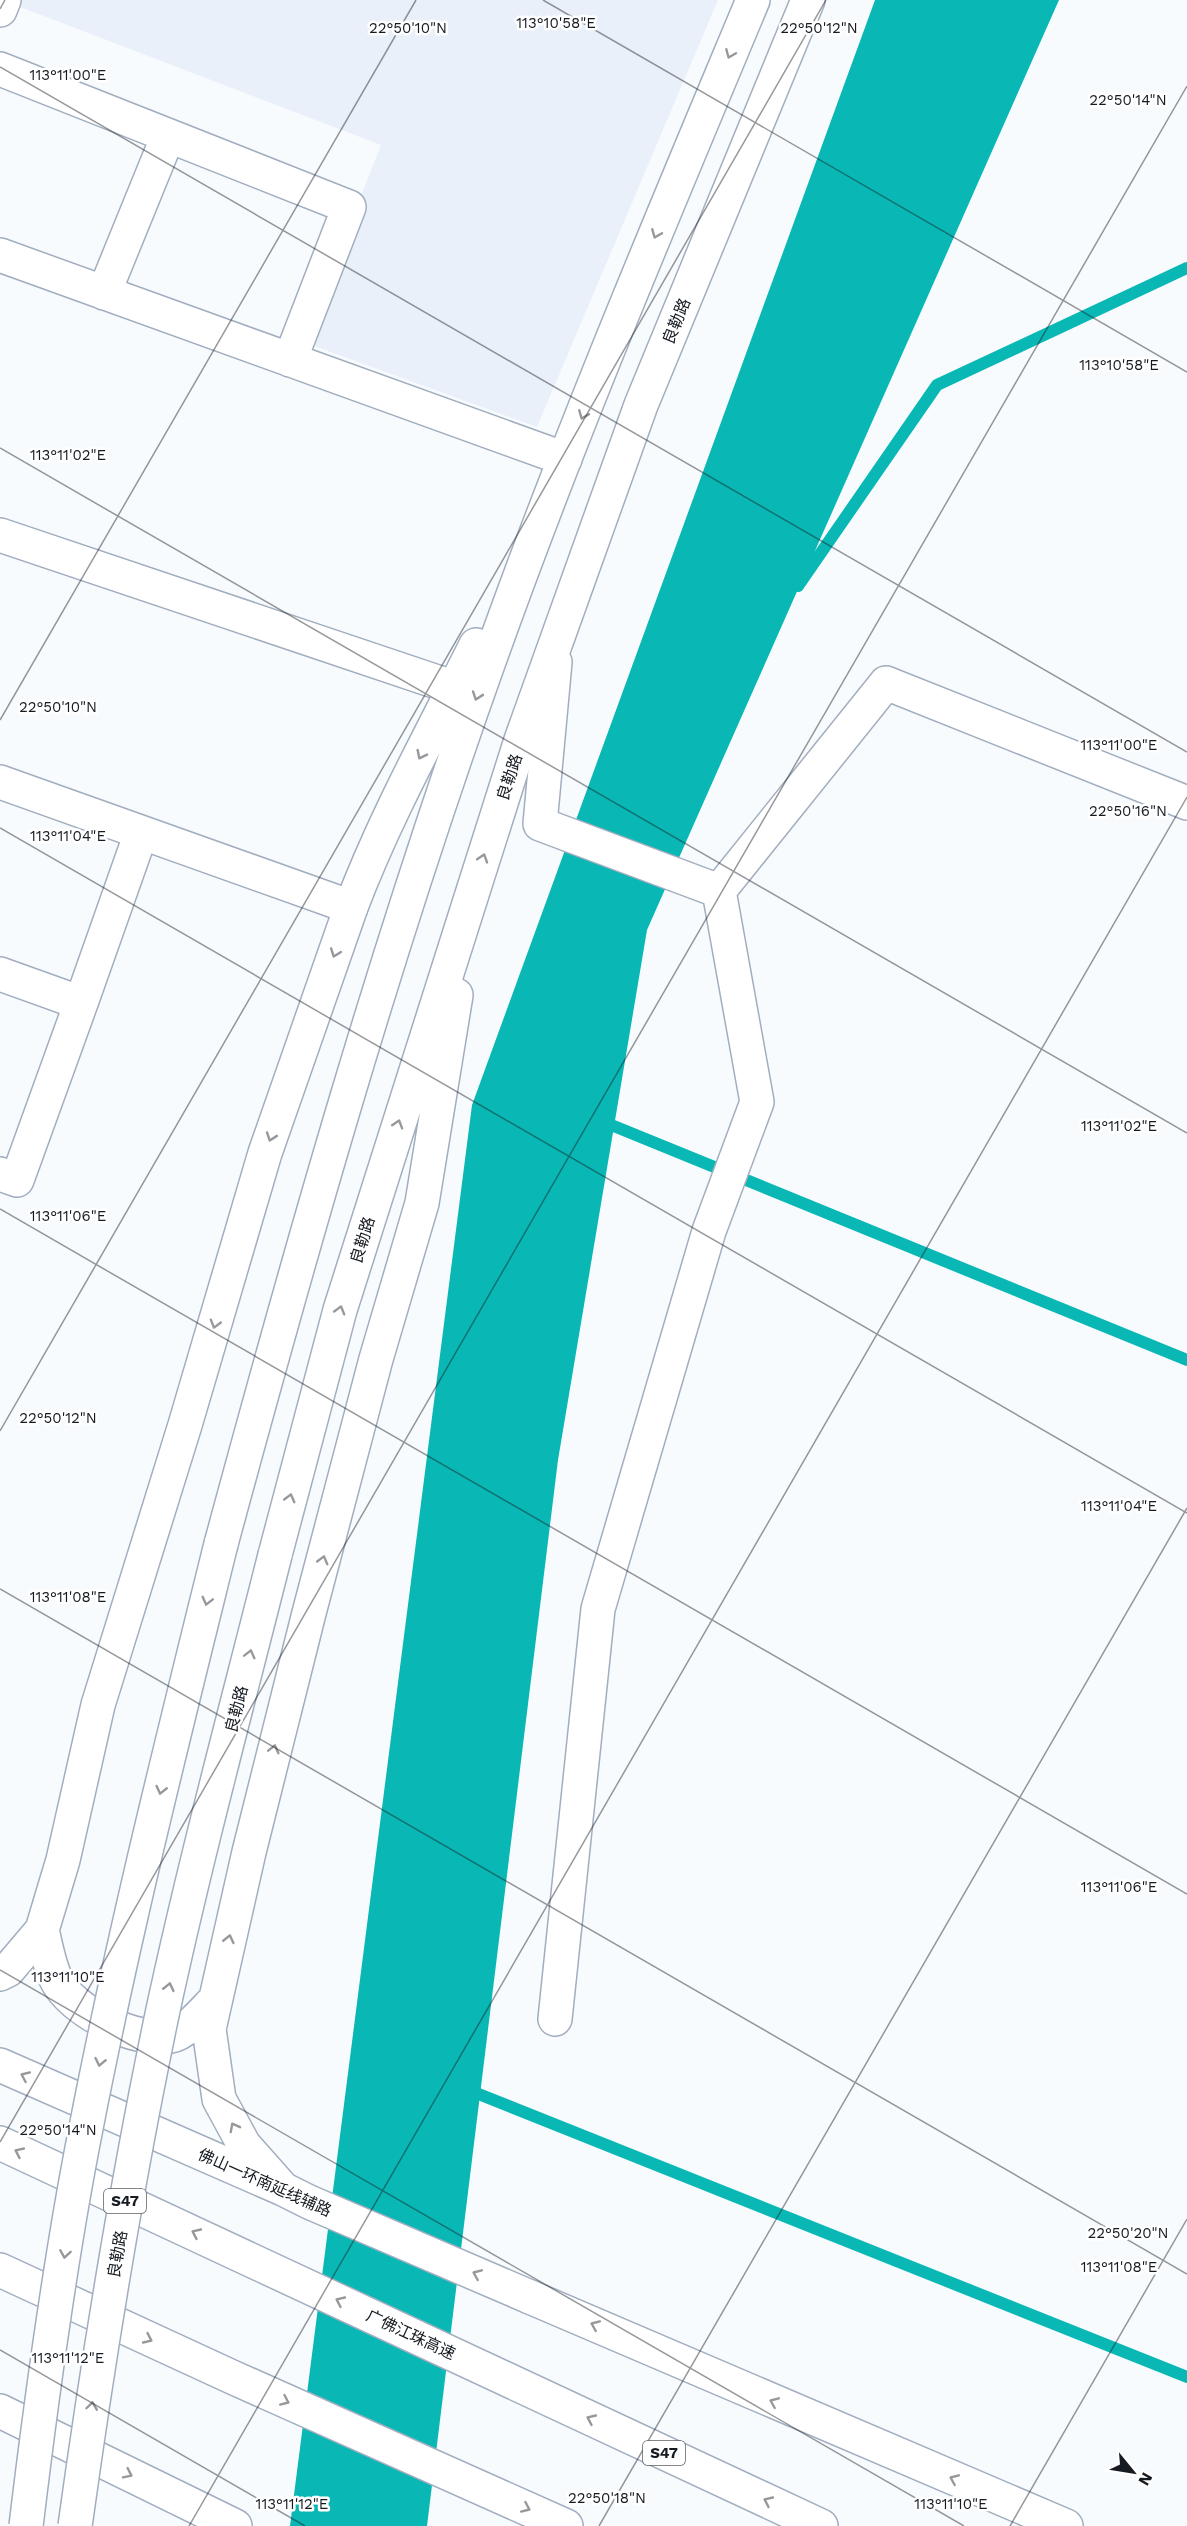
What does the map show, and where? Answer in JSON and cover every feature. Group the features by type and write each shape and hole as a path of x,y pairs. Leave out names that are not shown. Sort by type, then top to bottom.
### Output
{"main road":[{"path":"0,10 4,0"},
{"name":"良勒路","path":"75,2526 117,2256 164,2008 207,1823 340,1310 521,740 641,405 808,0"},
{"path":"26,2526 38,2430 85,2130 124,1943 221,1544 280,1327 423,852 488,663 550,496 748,1"},
{"path":"0,69 349,207 290,360"},
{"path":"104,294 168,136"},
{"path":"0,255 565,459"},
{"path":"0,1974 8,1970 42,1930 63,1860 98,1705 186,1425 265,1153 351,906 367,867 550,496"},
{"path":"0,535 455,687"},
{"path":"557,640 540,824 719,891"},
{"path":"555,2019 598,1609 709,1231 757,1102 719,891 886,683 1187,803"},
{"path":"0,782 351,906"},
{"path":"0,1174 17,1180 141,832"},
{"path":"296,2196 244,2145 219,2099 209,2029 312,1601 376,1359 422,1203 473,890"},
{"path":"0,975 81,1003"},
{"path":"42,1930 57,1980 77,2005 121,2030 143,2035 173,2036 192,2023 214,2001"},
{"name":"佛山一环南延线辅路","path":"0,2065 296,2196 1066,2526"},
{"name":"广佛江珠高速","path":"0,2143 821,2526"},
{"path":"0,2270 231,2377 566,2526"},
{"path":"0,2411 236,2526"}],"shaded area":[{"path":"2,0 718,0 537,427 303,342 381,145"}],"water":[{"path":"875,0 1059,0 647,930 558,1460 427,2526 290,2526 472,1105"}],"waterway":[{"path":"798,586 937,385 1187,268"},
{"path":"599,1120 1187,1360"},
{"path":"466,2089 1187,2377"}]}
